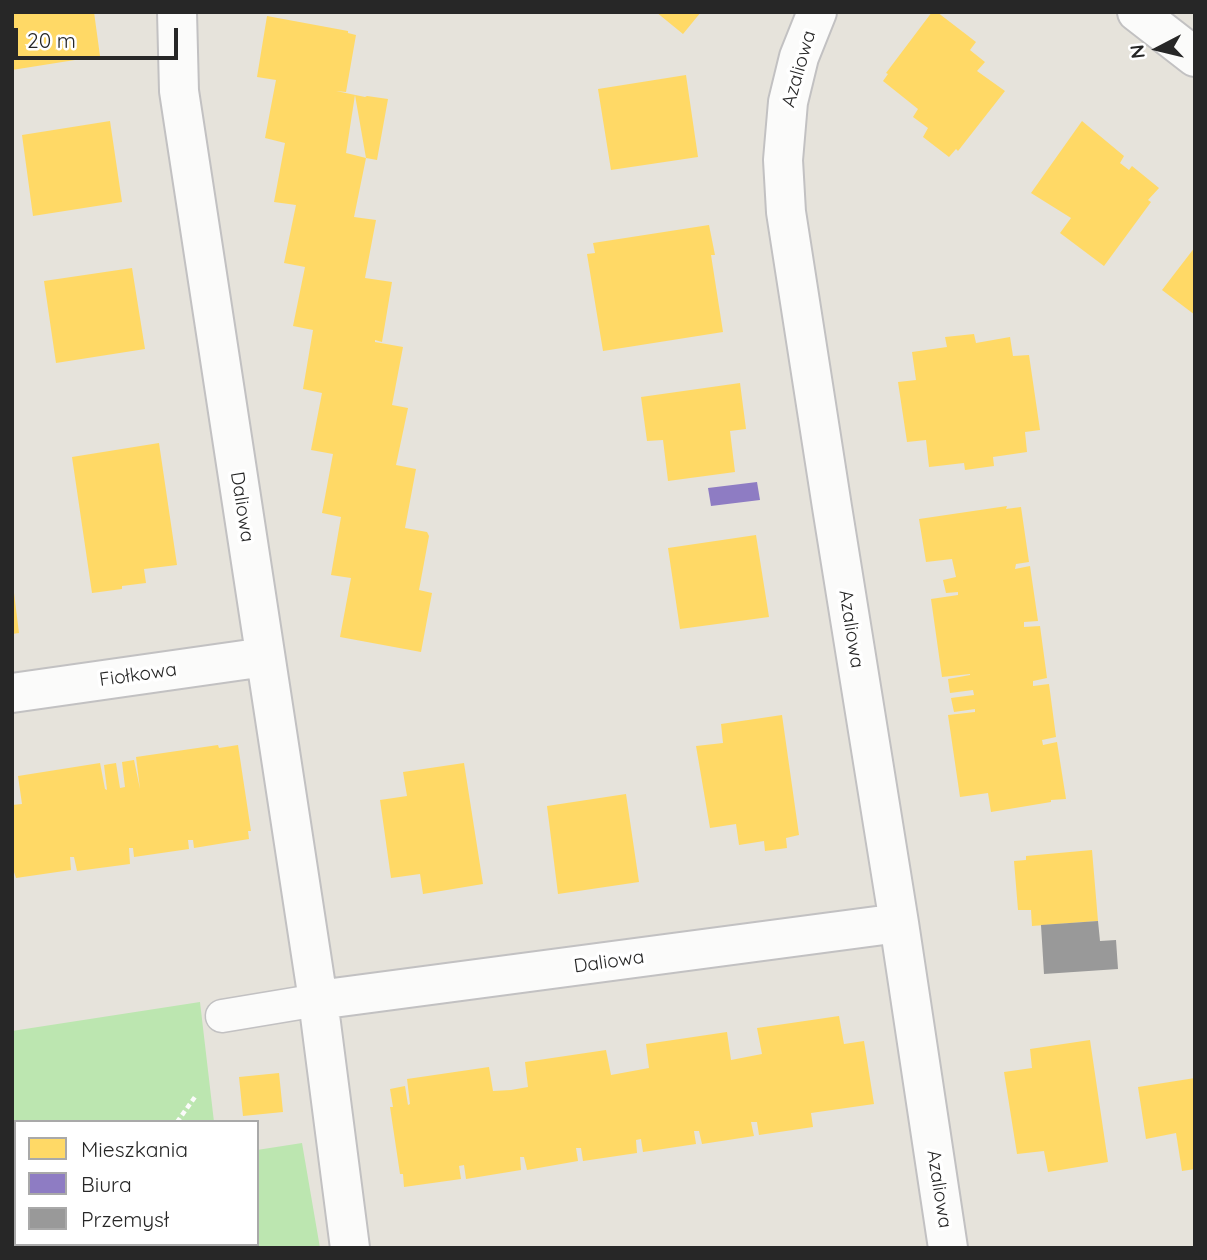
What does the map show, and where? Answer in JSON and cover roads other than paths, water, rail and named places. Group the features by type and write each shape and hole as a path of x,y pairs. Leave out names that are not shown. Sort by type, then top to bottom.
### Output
{"street":[{"name":"Daliowa","path":"177,12 179,91 318,1000 350,1248"},
{"name":"Azaliowa","path":"817,12 799,57 788,102 783,160 786,212 948,1248"},
{"path":"1137,12 1195,57"},
{"name":"Fiołkowa","path":"12,693 265,657"},
{"name":"Daliowa","path":"318,1000 899,923"}],"lane":[{"path":"222,1016 318,1000"}]}
